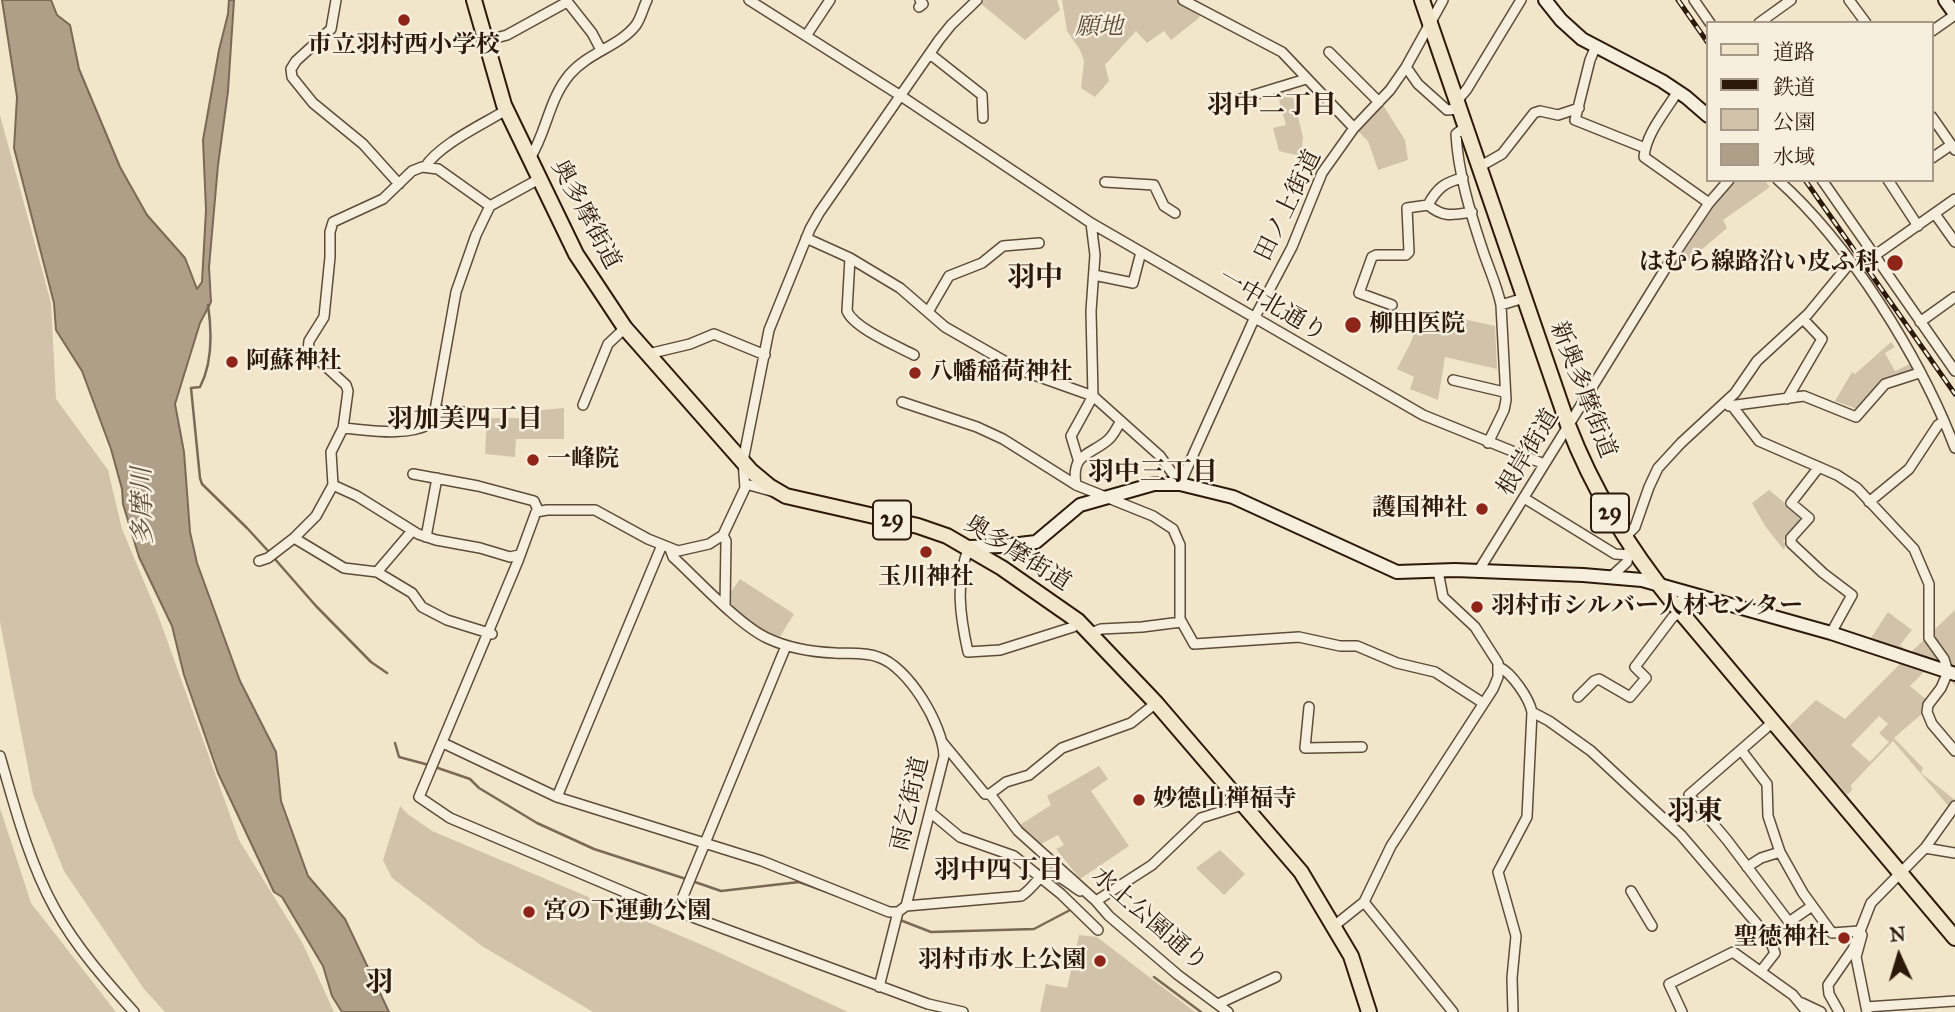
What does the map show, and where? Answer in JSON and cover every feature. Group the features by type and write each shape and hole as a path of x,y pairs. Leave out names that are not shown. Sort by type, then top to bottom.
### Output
{"main road":[{"name":"奥多摩街道","path":"474,0 506,110 576,254 625,328 743,461 776,491 796,499 918,526 969,547 1078,621 1156,703 1301,872 1352,956 1369,1012"},
{"name":"新奥多摩街道","path":"1422,0 1569,425 1595,486 1628,546 1955,938"}],"street":[{"path":"336,0 331,29 296,61 291,69 292,77 313,103 363,144 399,184"},
{"path":"530,158 552,105 566,80 579,65 616,42 634,27 645,5 634,0"},
{"path":"749,0 901,96"},
{"path":"806,36 830,0"},
{"path":"538,510 595,510 666,547 683,551 709,544 723,535 746,484 743,461 774,315 806,238 819,213 930,54 951,25 977,0"},
{"path":"1183,0 1275,47 1354,128"},
{"name":"田ノ上街道","path":"1180,484 1255,317 1292,247 1322,173 1354,128 1406,67 1443,0"},
{"path":"1406,67 1418,84 1447,110 1458,106 1521,0"},
{"path":"1545,0 1572,30 1678,91 1706,114"},
{"path":"1694,0 1709,21"},
{"path":"1762,21 1791,0"},
{"path":"1849,0 1865,21"},
{"path":"1934,30 1955,14 1945,0"},
{"path":"485,41 507,35 567,1 592,33 601,50"},
{"path":"1596,46 1575,120 1645,148"},
{"path":"1329,52 1378,102"},
{"path":"930,54 982,95 983,118"},
{"path":"1224,104 1306,79"},
{"path":"1678,91 1654,129 1644,157 1709,203"},
{"name":"一中北通り","path":"901,96 1091,223 1423,415 1544,464"},
{"path":"1479,167 1502,155 1534,113 1540,111 1559,115 1578,108"},
{"path":"425,167 454,142 506,110"},
{"path":"1934,120 1953,147 1934,157"},
{"path":"1465,127 1456,134 1457,159 1481,246 1499,291 1501,305 1504,410 1488,443"},
{"path":"267,557 294,538 316,516 334,485 331,452 343,428 348,387 312,355 308,348 309,341 324,317 331,228 335,221 388,195 412,172 425,167 438,169 490,206"},
{"path":"1428,205 1436,190 1447,182 1463,178"},
{"path":"343,428 394,431 420,429 430,424 435,410 456,292 476,235 490,206 539,179"},
{"path":"1105,182 1154,185 1164,206 1175,213"},
{"name":"根岸街道","path":"1479,570 1709,203 1726,182"},
{"path":"1780,182 1820,224 1887,314 1944,421 1955,448"},
{"path":"1823,182 1955,371"},
{"path":"1893,182 1918,226"},
{"path":"1874,256 1955,200"},
{"path":"1392,305 1359,293 1372,257 1406,255 1409,251 1407,208 1428,205 1438,213 1451,215 1472,212"},
{"path":"1935,214 1955,242"},
{"path":"1076,485 1075,469 1078,459 1071,436 1093,396 1091,312 1095,255 1091,223"},
{"path":"806,238 850,258 900,288 945,327 1020,370 1093,396 1160,456 1180,484"},
{"path":"928,312 949,276 982,263 1003,246 1039,243"},
{"path":"1094,275 1133,283 1141,252"},
{"path":"850,258 847,312 850,318 914,355"},
{"path":"1612,576 1622,568 1658,468 1735,393 1757,361 1803,319 1850,263"},
{"path":"1920,322 1955,297"},
{"path":"1501,305 1524,298"},
{"path":"1787,399 1822,339 1803,319"},
{"path":"583,405 608,344 625,328"},
{"path":"648,354 690,344 714,334 765,355"},
{"path":"1722,405 1733,408 1804,396 1856,416 1885,384 1919,373"},
{"path":"1453,380 1504,392"},
{"path":"902,402 977,427 1003,439 1076,485 1153,516 1168,525 1178,537 1181,622 1194,644 1298,637 1340,646 1357,646 1397,663 1435,672 1483,704"},
{"path":"1733,408 1759,441 1838,475 1857,488 1916,555 1930,587 1929,638 1951,673"},
{"path":"435,410 479,413"},
{"path":"1078,459 1109,439 1121,421"},
{"path":"1869,502 1909,469 1938,425 1944,421"},
{"path":"1819,467 1791,503 1809,518 1791,538 1791,543 1852,596 1831,633"},
{"path":"414,474 534,501 538,510"},
{"path":"426,537 437,478"},
{"path":"746,484 776,491"},
{"path":"1078,621 1073,627 1000,650 968,652 959,588 960,573 969,547 1036,542 1050,533 1071,511 1102,497 1154,484 1180,484 1233,497 1397,572 1439,576 1479,570 1612,576 1657,583 1831,633 1951,673"},
{"path":"334,485 426,537 510,557 519,555"},
{"path":"1524,498 1615,554 1628,546"},
{"path":"538,510 490,634 419,797 450,818 667,910 677,911 928,1004 963,1012"},
{"path":"377,572 412,531"},
{"path":"723,535 726,541 725,605"},
{"path":"294,538 344,568 377,572 412,593 422,607 447,620 490,634"},
{"path":"666,547 673,557 725,605 763,636 786,646 823,653 869,655 889,661 927,705 942,742"},
{"path":"556,797 666,547"},
{"path":"1334,926 1364,902 1391,846 1497,682 1499,667 1491,651 1475,627 1443,597 1439,576"},
{"path":"1578,697 1594,681 1599,680 1630,697 1646,678 1635,667 1680,611 1682,599 1689,592"},
{"path":"1091,634 1101,629 1181,622"},
{"path":"677,911 786,646"},
{"path":"1499,667 1505,670 1517,686 1532,712 1527,817 1498,872 1516,936 1511,978 1513,1012"},
{"path":"1951,673 1928,705 1927,712 1932,724 1955,751"},
{"path":"990,794 1006,782 1029,775 1062,748 1131,723 1156,703"},
{"path":"1309,707 1305,748 1362,747"},
{"path":"1532,712 1591,751 1691,845 1769,938 1775,953 1761,971"},
{"path":"1773,722 1689,795 1789,922 1812,906"},
{"name":"雨乞街道","path":"942,742 985,794 990,794"},
{"name":"雨乞街道","path":"880,987 930,812 944,756 942,742"},
{"path":"443,743 556,797 762,861 900,914 1021,896 1049,873 1096,901 1152,864 1201,818 1242,805"},
{"path":"1741,750 1767,784 1768,816 1780,852 1812,906 1832,933 1859,931"},
{"path":"0,756 34,863 56,911 99,973 134,1012"},
{"name":"水上公園通り","path":"990,794 1018,831 1109,916 1228,1012"},
{"path":"1839,1012 1829,994 1828,985 1853,949 1871,903 1925,848 1955,806"},
{"path":"930,812 960,837 1014,856 1098,930"},
{"path":"1925,848 1955,853"},
{"path":"1747,867 1761,858 1780,852"},
{"path":"1631,891 1652,926"},
{"path":"1364,902 1453,1012"},
{"path":"1859,931 1862,939 1856,957 1866,1010 1955,1001"},
{"path":"1682,1012 1669,984 1733,952 1800,1002 1821,1012"},
{"path":"1218,1004 1276,977"},
{"path":"1800,1002 1807,1012"}],"green space":[{"path":"984,0 1057,0 1060,10 1025,40 980,3"},
{"name":"願地","path":"1062,0 1177,0 1200,14 1199,18 1171,40 1164,31 1147,43 1136,31 1105,65 1109,81 1095,97 1081,88 1084,61 1067,31"},
{"path":"1291,89 1303,137 1301,156 1279,151 1273,128 1286,125 1277,93"},
{"path":"1383,105 1405,140 1408,160 1378,170 1368,141 1357,130"},
{"path":"0,115 51,303 56,399 108,470 122,529 158,615 239,840 303,944 334,1012 165,1012 144,989 64,871 33,794 0,622"},
{"path":"1730,182 1766,182 1770,187 1723,220 1727,228 1679,269 1672,262"},
{"path":"1422,310 1495,326 1497,369 1445,357 1438,400 1410,389 1414,377 1397,369 1411,342"},
{"path":"1891,342 1895,347 1885,353 1895,371 1910,364 1914,372 1884,383 1860,410 1835,401 1852,372 1855,374"},
{"path":"564,408 564,439 516,439 515,457 485,454 487,418 523,418 542,410"},
{"path":"1769,490 1802,517 1802,521 1783,541 1786,544 1784,550 1765,526 1752,503"},
{"path":"740,579 794,614 778,640 762,633 728,604 728,596"},
{"path":"1955,610 1955,686 1941,668 1928,668 1910,686 1928,701 1925,711 1894,738 1923,768 1921,773 1955,800 1950,808 1893,741 1851,785 1852,790 1847,795 1789,726 1816,700 1845,719 1909,655 1869,641 1888,612 1912,630 1900,645 1910,653","holes":["1879,716 1888,724 1879,733 1889,742 1870,762 1851,745"]},
{"path":"1099,766 1108,779 1091,791 1129,846 1080,879 1056,849 1064,845 1058,835 1041,844 1018,826 1051,805 1047,796"},
{"name":"宮の下運動公園","path":"400,806 432,831 707,947 848,1012 593,1012 482,946 392,878 383,860"},
{"path":"0,808 31,903 116,1012 0,1012"},
{"path":"1220,850 1245,874 1224,895 1196,868"},
{"name":"羽村市水上公園","path":"1079,935 1097,937 1195,1012 1040,1012 1046,984 1067,988"}],"water":[{"name":"多摩川","path":"2,0 51,0 57,15 70,25 79,69 120,167 147,215 185,258 197,289 202,282 206,210 203,140 229,0 234,0 228,91 209,267 211,302 200,323 175,404 184,452 190,532 197,563 240,681 276,752 281,801 308,876 345,919 389,1012 342,1012 332,996 323,966 282,897 274,892 218,773 184,675 172,626 139,557 123,504 122,489 111,449 82,371 56,330 54,303 14,148 17,97"}],"waterway":[{"path":"208,305 211,336 207,367 200,387 191,388 200,478 202,484 270,553"},
{"path":"274,558 371,662 387,673"},
{"path":"395,743 399,757 429,765"},
{"path":"435,767 470,779 479,788 537,823 594,849 686,879"},
{"path":"692,881 721,891 799,882 838,896"},
{"path":"900,920 931,932 1034,929 1072,909"},
{"path":"1154,977 1201,1012"}],"railway":[{"path":"1678,0 1706,40"},
{"path":"1806,182 1955,394"}],"place":[{"name":"市立羽村西小学校","path":"404,20"},
{"name":"はむら線路沿い皮ふ科","path":"1895,263"},
{"name":"柳田医院","path":"1353,325"},
{"name":"阿蘇神社","path":"232,362"},
{"name":"八幡稲荷神社","path":"915,373"},
{"name":"一峰院","path":"533,460"},
{"name":"護国神社","path":"1482,509"},
{"name":"玉川神社","path":"926,552"},
{"name":"羽村市シルバー人材センター","path":"1477,607"},
{"name":"妙德山禅福寺","path":"1139,800"},
{"name":"宮の下運動公園","path":"529,912"},
{"name":"聖徳神社","path":"1844,938"},
{"name":"羽村市水上公園","path":"1100,961"}],"district":[{"name":"羽中二丁目","path":"1272,107"},
{"name":"羽中","path":"1035,279"},
{"name":"羽加美四丁目","path":"465,421"},
{"name":"羽中三丁目","path":"1153,474"},
{"name":"羽東","path":"1695,813"},
{"name":"羽中四丁目","path":"999,872"},
{"name":"羽","path":"379,984"}]}
